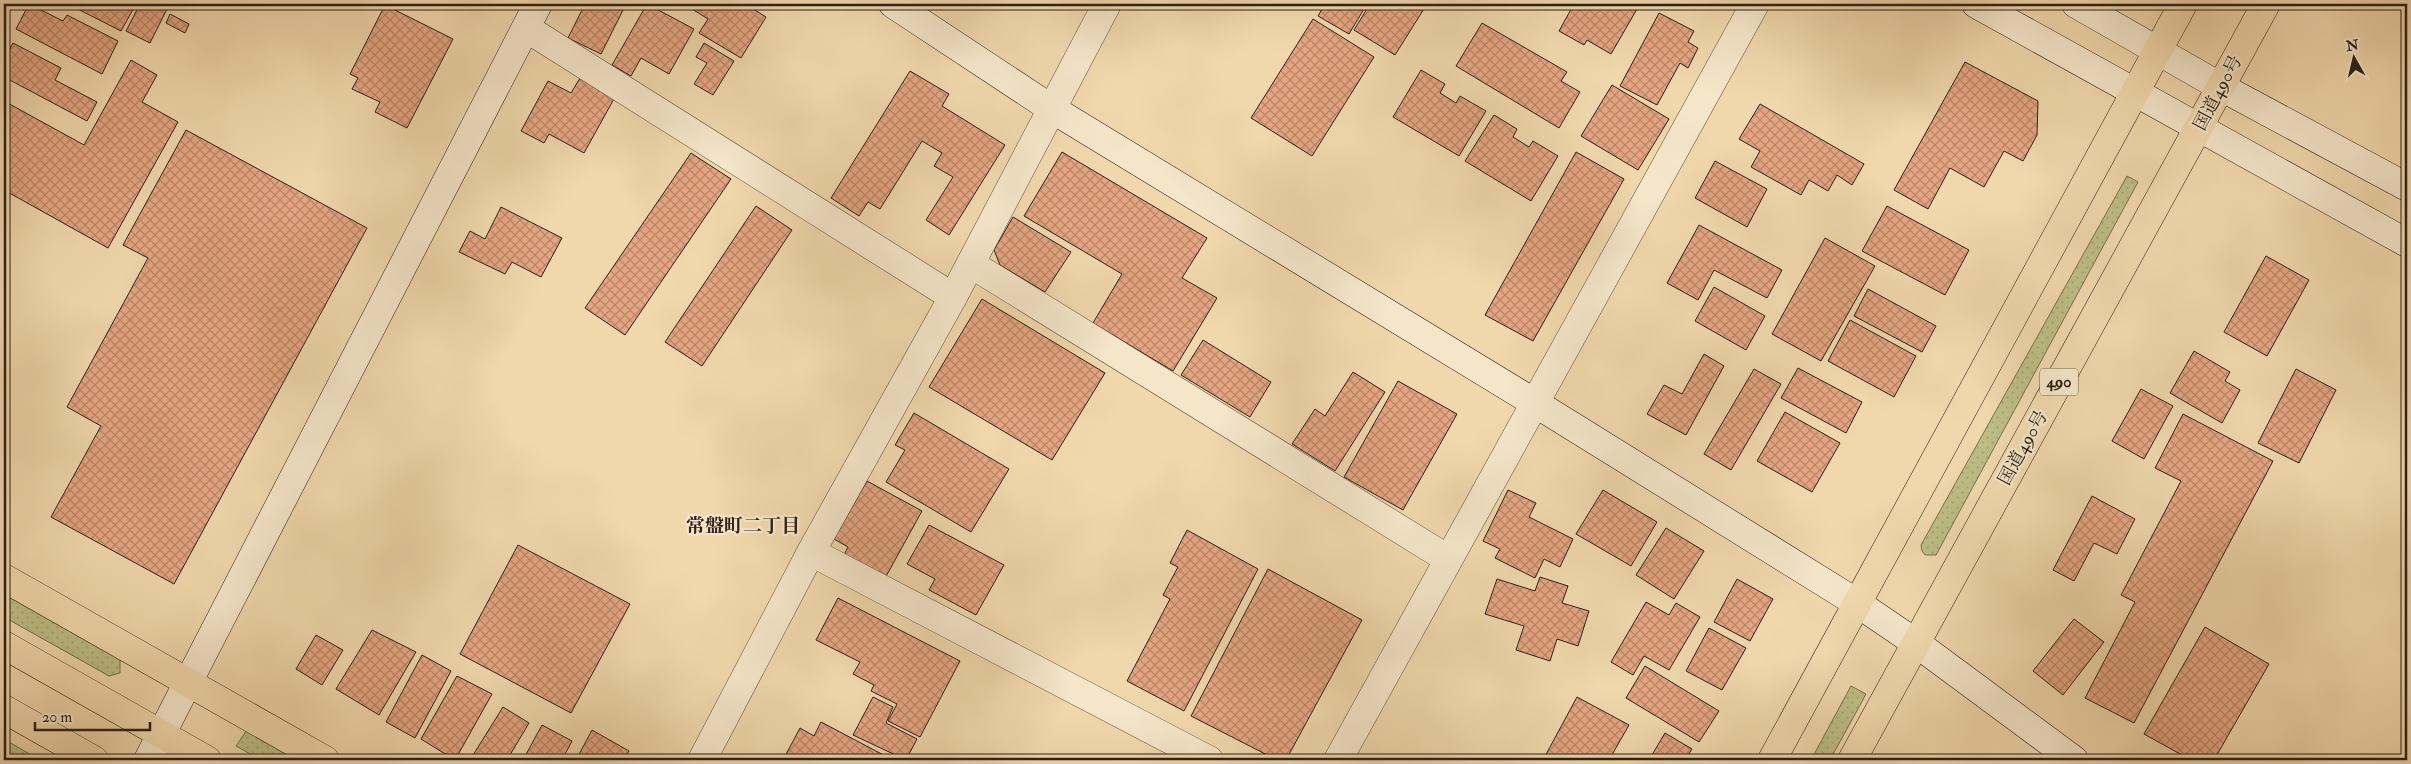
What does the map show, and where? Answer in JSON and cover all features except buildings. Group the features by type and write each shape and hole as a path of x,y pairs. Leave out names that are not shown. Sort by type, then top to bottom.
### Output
{"highway":[{"path":"1772,760 2183,4"},
{"name":"国道490号","path":"1852,760 2266,4"},
{"path":"4,578 325,760"},
{"path":"4,645 207,760"},
{"path":"4,709 94,760"}],"street":[{"path":"148,760 538,4"},
{"path":"893,4 1052,109 1535,403 1857,603 1916,643 2074,760"},
{"path":"702,760 811,552 971,264 1107,4"},
{"path":"1338,760 1755,4"},
{"path":"1976,4 2407,243"},
{"path":"2076,4 2221,87 2407,187"},
{"path":"526,28 953,297"},
{"path":"971,264 1448,559"},
{"path":"811,552 1209,760"}],"shaded area":[{"path":"2127,176 2138,182 1936,555 1925,555 1921,545"},
{"path":"4,594 120,658 120,673 109,676 4,617"},
{"path":"1851,686 1866,694 1830,760 1811,760"},
{"path":"247,730 299,760 261,760 236,746"},
{"path":"4,739 40,760 4,760"}],"district":[{"name":"常盤町二丁目","path":"743,526"}]}
